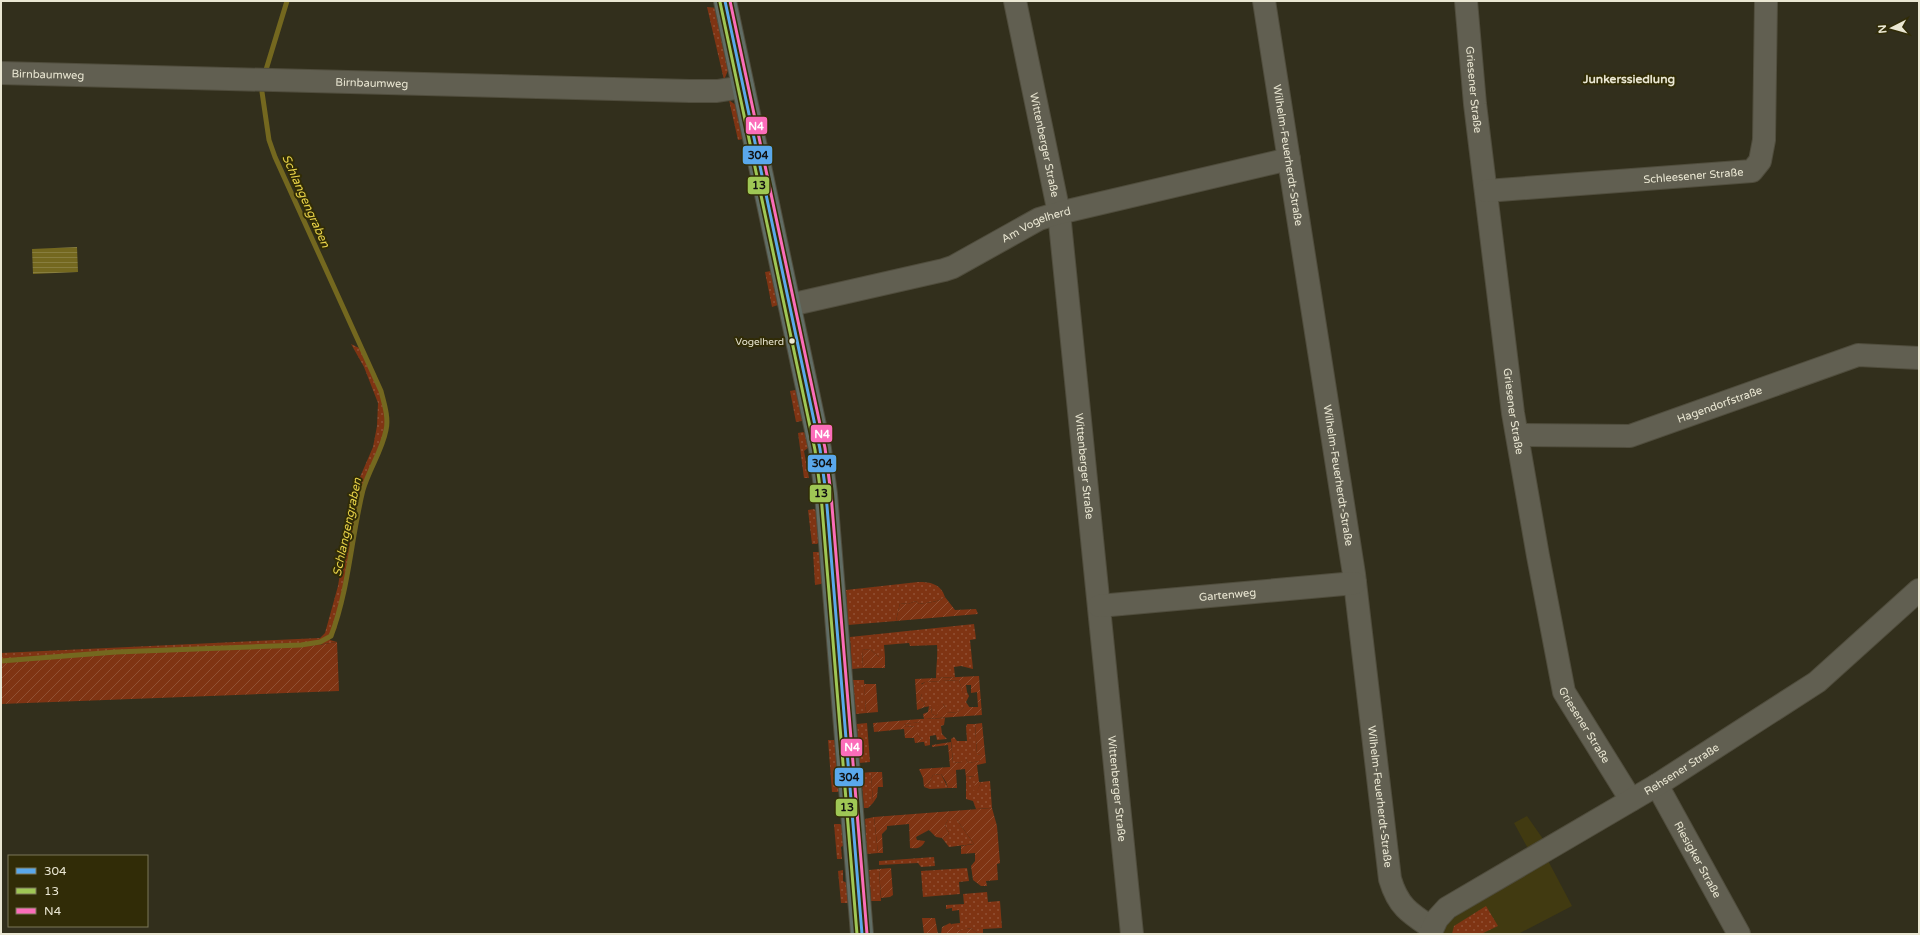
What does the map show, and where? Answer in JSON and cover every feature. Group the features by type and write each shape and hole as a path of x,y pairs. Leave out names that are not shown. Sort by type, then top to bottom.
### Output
{"main road":[{"path":"725,1 814,415 826,494 862,934"}],"street":[{"name":"Wittenberger Straße","path":"1015,1 1059,213 1132,934"},
{"name":"Wilhelm-Feuerherdt-Straße","path":"1264,1 1355,583 1390,879 1394,893 1400,903 1409,913 1431,931"},
{"name":"Griesener Straße","path":"1466,1 1475,104 1513,413 1564,692 1631,800"},
{"name":"Schleesener Straße","path":"1486,191 1752,171 1760,161 1764,140 1766,1"},
{"name":"Birnbaumweg","path":"1,73 690,91 717,91 743,87"},
{"name":"Am Vogelherd","path":"790,305 949,269 1039,219 1059,213 1289,159"},
{"name":"Hagendorfstraße","path":"1518,436 1630,436 1858,355 1919,358"},
{"name":"Gartenweg","path":"1099,606 1355,583"},
{"name":"Rehsener Straße","path":"1431,931 1437,919 1448,908 1657,785 1817,682 1919,590"},
{"name":"Riesigker Straße","path":"1657,785 1739,934"}],"shaded area":[{"path":"707,7 719,8 729,68 724,80"},
{"path":"729,100 737,106 743,139 738,140"},
{"path":"77,247 78,272 33,274 32,249"},
{"path":"771,271 775,273 780,302 778,305 772,307 765,272"},
{"path":"351,344 363,350 378,384 382,396 386,420 386,432 383,444 370,469 363,490 336,630 331,632 330,640 337,642 302,647 116,652 1,661 1,653 320,638 325,633 338,586 347,531 357,484 373,447 377,426 378,403 364,367"},
{"path":"795,390 799,392 804,418 802,421 796,422 790,391"},
{"path":"803,432 808,435 809,447 804,451 809,478 804,478 798,433"},
{"path":"814,509 818,513 821,540 817,544 812,544 808,510"},
{"path":"813,552 823,554 824,582 815,585"},
{"path":"918,582 935,585 941,589 945,597 936,601 919,604 916,601 908,604 900,603 896,621 848,625 846,590"},
{"path":"945,597 955,610 976,609 978,614 896,621 900,603 908,604 916,601 919,604 936,601"},
{"path":"974,624 976,639 970,640 973,669 961,666 954,667 955,677 936,678 937,645 910,646 909,643 884,645 885,657 879,657 870,649 862,650 863,668 852,669 850,637"},
{"path":"337,642 339,691 1,704 1,661 116,652 318,645"},
{"path":"870,649 879,657 885,657 885,668 863,668 862,650"},
{"path":"979,676 982,715 924,719 923,714 928,712 929,706 931,706 932,714 936,716 938,714 936,708 938,704 943,704 946,708 946,713 958,712 964,707 978,707 977,692 971,693 971,685 966,685 967,692 963,694 959,680 925,682 921,684 925,686 925,694 922,694 920,699 924,702 925,707 917,710 915,679"},
{"path":"853,680 864,680 866,713 856,714"},
{"path":"959,680 963,693 967,692 969,696 966,702 970,708 964,707 958,712 946,713 946,708 943,704 938,704 938,714 936,716 932,714 931,706 925,707 924,702 920,699 922,694 925,694 921,685 925,682"},
{"path":"864,684 876,684 878,712 866,713"},
{"path":"945,718 944,725 941,726 942,734 947,739 937,740 936,735 930,736 930,745 925,746 922,739 918,736 915,726 906,727 904,724 920,722 920,719"},
{"path":"920,719 921,722 904,724 906,727 916,726 918,736 922,739 922,742 915,743 914,738 905,738 904,729 874,732 873,723"},
{"path":"867,723 870,762 859,763 857,724"},
{"path":"982,723 986,763 977,765 979,782 981,782 977,792 973,790 975,784 974,776 966,777 965,769 956,770 957,788 948,788 941,774 933,775 929,783 924,787 923,778 919,769 950,767 948,745 932,747 932,745 951,742 953,763 962,762 963,759 966,759 968,763 980,761 980,755 977,754 975,724"},
{"path":"967,724 975,724 977,754 980,755 980,761 968,763 966,759 962,762 953,763 951,739 954,737 957,741 967,741"},
{"path":"828,740 834,740 838,743 841,789 838,792 832,792"},
{"path":"871,772 873,803 868,808 864,808 861,773"},
{"path":"871,772 882,772 883,787 878,787 877,797 873,803"},
{"path":"941,774 948,788 930,789 924,787 929,783 933,775"},
{"path":"975,776 977,791 981,782 990,781 992,808 976,809 973,801 966,799 966,777"},
{"path":"992,808 997,826 1000,863 997,864 998,880 986,881 987,886 981,886 973,880 971,866 975,861 975,853 961,854 961,846 974,844 957,820 948,820 945,825 949,834 942,838 936,837 929,830 916,837 917,840 925,841 919,848 910,848 909,824 887,826 887,829 882,834 883,853 878,853 874,817"},
{"path":"1527,816 1550,849 1544,853 1572,906 1518,934 1441,934 1449,922 1466,908 1538,867 1514,823"},
{"path":"874,817 878,853 867,854 865,819"},
{"path":"948,820 957,820 974,844 949,847 942,838 949,834 945,825"},
{"path":"834,824 840,824 845,827 846,844 841,847 842,859 837,859"},
{"path":"934,857 935,866 921,867 918,863 879,865 879,861"},
{"path":"891,868 893,895 890,897 881,898 879,869"},
{"path":"967,868 969,881 959,882 960,894 923,897 921,871"},
{"path":"879,869 881,901 871,901 869,870"},
{"path":"843,870 843,881 849,884 850,899 848,903 841,903 838,871"},
{"path":"987,892 988,902 1000,901 1002,928 983,929 983,934 978,934 971,928 960,930 956,929 951,924 960,923 959,910 952,911 952,908 946,909 946,905 964,904 963,894"},
{"path":"1486,906 1498,926 1481,934 1452,934 1454,926"},
{"path":"922,918 935,918 938,934 924,934"},
{"path":"950,923 958,930 971,928 978,934 941,934 942,927"}],"waterway":[{"name":"Schlangengraben","path":"265,73 287,1"},
{"name":"Schlangengraben","path":"1,661 116,652 301,645 320,642 331,636 346,582 363,490 384,438 387,425 387,416 381,391 275,157 269,140 262,92"}],"transit line":[{"name":"304","path":"725,1 820,449 826,494 862,934"},
{"name":"N4","path":"730,1 825,448 831,494 867,934"},
{"name":"13","path":"720,2 815,450 821,495 857,934"}],"place":[{"name":"Vogelherd","path":"792,341"}],"district":[{"name":"Junkerssiedlung","path":"1629,79"}]}
